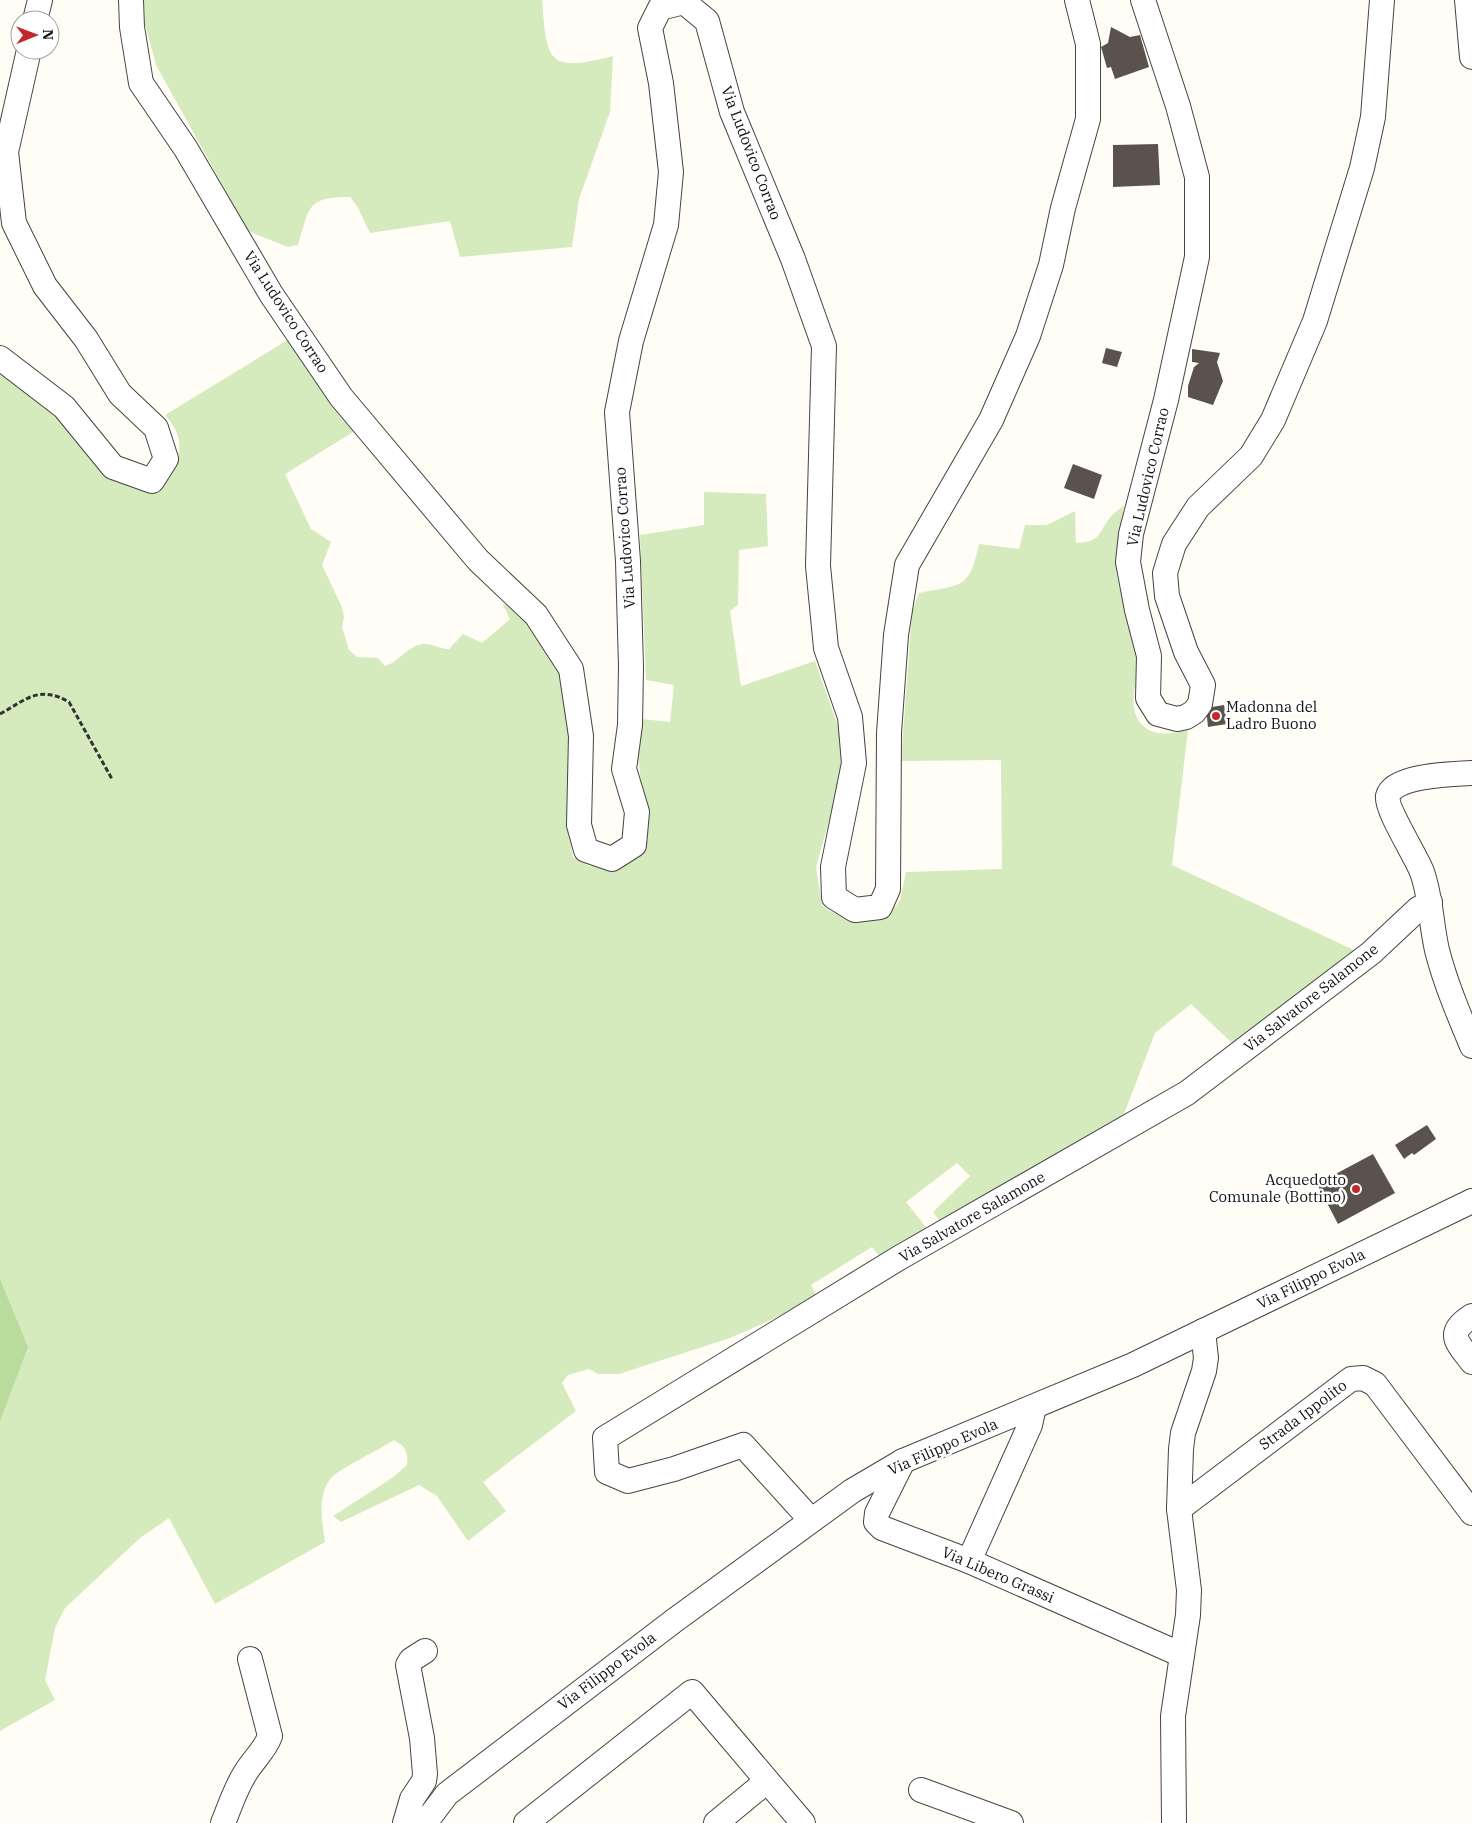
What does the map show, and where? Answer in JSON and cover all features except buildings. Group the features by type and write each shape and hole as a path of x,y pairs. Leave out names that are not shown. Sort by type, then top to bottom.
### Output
{"street":[{"name":"Via Ludovico Corrao","path":"131,0 132,27 141,83 186,149 271,294 341,397 478,560 536,616 571,669 581,736 579,825 586,850 612,859 634,845 637,812 624,769 630,725 631,667 628,561 618,412 631,341 666,225 671,172 662,83 650,28 660,8 684,2 707,21 732,112 793,259 824,346 818,566 826,648 850,717 854,763 833,867 834,897 855,910 880,907 888,889 889,734 896,634 907,565 991,420 1028,336 1051,265 1063,208 1088,119 1088,44 1077,0"},
{"name":"Via Ludovico Corrao","path":"1143,0 1178,106 1197,177 1197,257 1166,400 1131,534 1128,562 1137,610 1149,656 1148,698 1158,714 1177,719 1186,717 1200,704 1203,685 1186,652 1173,615 1167,596 1165,572 1174,544 1198,507 1251,456 1273,420 1315,321 1362,168 1373,117 1382,0"},
{"path":"1467,0 1472,57"},
{"path":"0,358 64,407 113,467 152,481 166,459 156,428 120,394 86,339 45,286 14,222 6,152 27,60"},
{"path":"1472,773 1428,776 1394,787 1388,796 1388,806 1412,849 1427,886 1437,950 1472,1046"},
{"name":"Via Salvatore Salamone","path":"811,1520 743,1444 674,1469 628,1481 607,1472 604,1438 899,1258 1188,1093 1371,953 1418,909 1430,902"},
{"name":"Via Filippo Evola","path":"425,1823 446,1794 675,1620 852,1491 903,1461 1133,1365 1472,1201"},
{"path":"1472,1316 1460,1324 1455,1331 1456,1340 1472,1362"},
{"path":"1174,1823 1173,1716 1188,1615 1188,1590 1179,1509 1181,1449 1183,1433 1204,1371 1206,1358 1203,1331"},
{"name":"Strada Ippolito","path":"1179,1509 1351,1379 1357,1378 1375,1384 1472,1512"},
{"path":"969,1561 1030,1426 1034,1407"},
{"name":"Via Libero Grassi","path":"903,1461 877,1513 876,1522 882,1528 969,1561 1182,1655"},
{"path":"405,1823 412,1799 424,1781 425,1774 422,1738 408,1665 411,1660 425,1650"},
{"path":"223,1823 244,1774 258,1753 265,1748 270,1736 250,1659"},
{"path":"526,1823 692,1692 803,1823"},
{"path":"716,1823 767,1781"},
{"path":"921,1790 1011,1823"}],"path":[{"path":"0,714 39,693 57,695 69,702 112,779"}],"green space":[{"path":"144,0 542,0 546,37 549,49 555,58 563,62 575,63 613,56 610,112 579,199 572,247 460,257 450,221 370,233 357,206 350,197 325,199 317,202 308,213 298,245 288,247 248,231 156,65 145,24"},
{"path":"291,338 358,429 285,474 311,529 331,542 322,565 341,605 344,616 342,627 349,650 357,657 378,658 385,666 417,645 429,644 449,649 463,634 482,643 510,619 503,605 510,602 521,607 559,667 569,724 570,840 573,857 590,866 612,868 643,800 637,747 642,719 670,722 674,685 646,680 640,535 704,525 704,492 766,494 768,546 739,550 738,605 730,611 741,686 815,661 841,735 842,762 837,792 816,867 822,905 837,914 845,916 887,916 900,901 906,872 1002,869 1001,760 901,761 912,612 919,593 954,586 967,578 979,544 1019,549 1025,525 1047,525 1075,511 1076,543 1090,541 1097,537 1111,517 1124,505 1116,557 1116,570 1138,657 1133,698 1135,714 1144,726 1155,732 1175,733 1188,730 1172,865 1356,951 1235,1046 1191,1004 1155,1033 1121,1122 945,1228 933,1212 970,1176 957,1163 906,1202 932,1235 884,1262 872,1247 811,1285 818,1299 730,1338 619,1374 598,1374 589,1369 568,1375 562,1383 576,1411 483,1482 506,1511 468,1541 437,1496 419,1485 341,1522 333,1516 392,1478 407,1465 405,1450 394,1440 331,1478 322,1500 325,1542 215,1604 169,1518 140,1538 65,1608 55,1628 45,1680 55,1700 0,1731 0,368 68,421 113,478 128,485 138,486 176,464 179,450 178,438 174,426 165,415"},
{"path":"0,1279 28,1347 0,1421"}],"place":[{"name":"Madonna del Ladro Buono","path":"1216,716"},
{"name":"Acquedotto Comunale (Bottino)","path":"1356,1189"}]}
